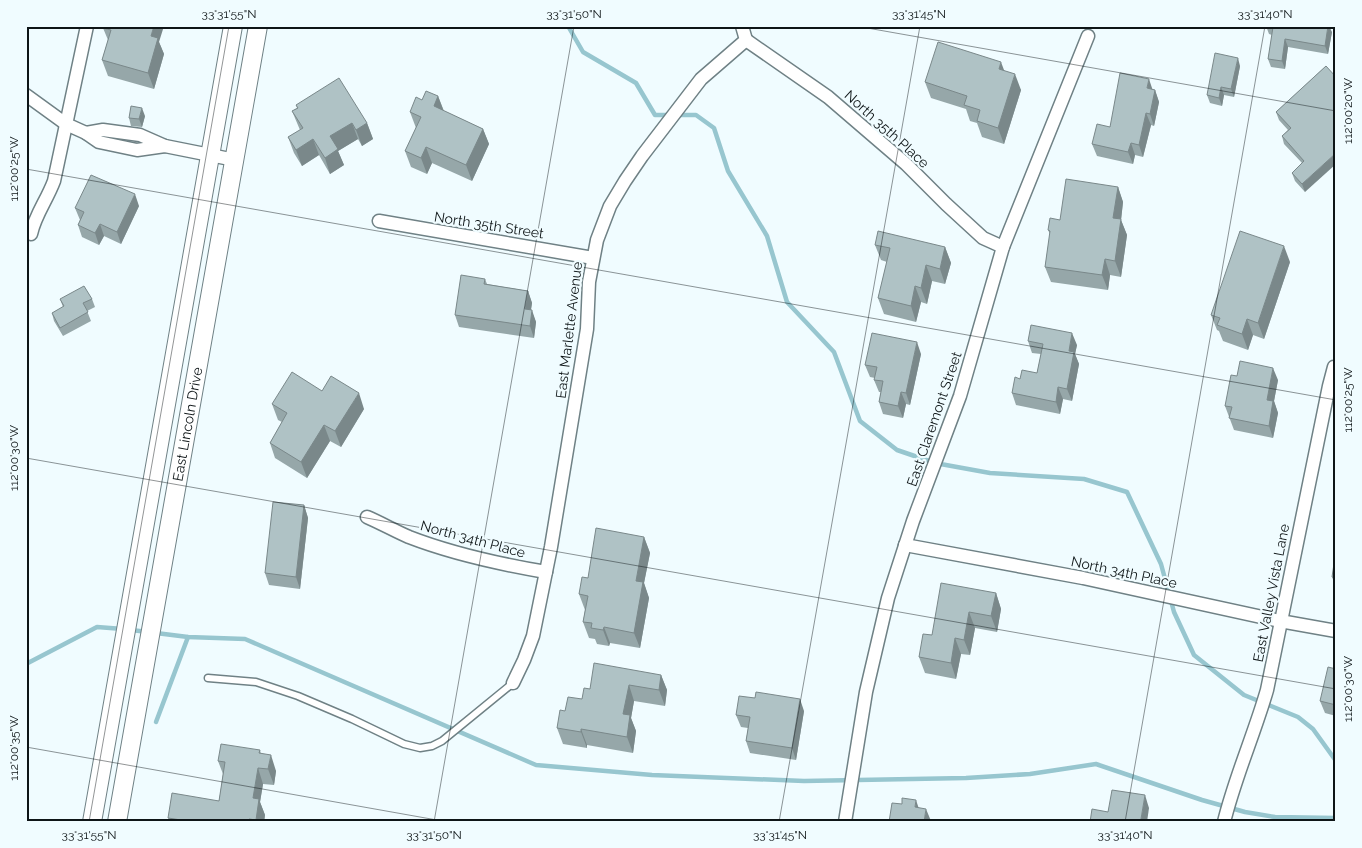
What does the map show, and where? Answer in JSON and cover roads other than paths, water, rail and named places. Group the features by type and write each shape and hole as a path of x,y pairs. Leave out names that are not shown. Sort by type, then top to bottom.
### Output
{"main road":[{"name":"East Lincoln Drive","path":"92,822 233,26"},
{"name":"East Lincoln Drive","path":"117,822 258,26"},
{"path":"120,670 143,674"}],"street":[{"path":"31,234 34,221 50,193 54,181 87,26"},
{"path":"742,26 746,40"},
{"name":"East Claremont Street","path":"845,822 866,692 888,598 913,521 960,396 1003,247 1088,36"},
{"name":"East Marlette Avenue","path":"513,683 533,636 546,572 587,329 589,282 597,240 610,206 625,181 673,115 701,79 746,40"},
{"name":"North 35th Place","path":"746,40 828,96 906,164 983,238 1003,247"},
{"path":"26,96 66,124 86,133 103,130 140,136 165,146 235,160"},
{"name":"North 35th Street","path":"379,221 593,258"},
{"name":"East Valley Vista Lane","path":"1225,818 1237,774 1267,690 1329,386 1335,367"},
{"name":"North 34th Place","path":"367,517 408,536 452,552 503,565 546,572"},
{"name":"North 34th Place","path":"905,545 1083,578 1280,621 1336,630"}],"lane":[{"path":"208,678 256,682 298,696 352,718 404,744 420,748 442,742 513,683"}],"waterway":[{"path":"568,26 583,52 636,83 655,115 670,115"},
{"path":"677,115 696,115 714,128 728,171 767,236 787,302 834,352 860,421 897,450 935,463 990,473 1084,479 1127,492 1161,564 1174,612 1194,655 1244,695 1298,717 1313,729 1336,761"},
{"path":"26,664 97,627 123,629"},
{"path":"131,630 148,632"},
{"path":"156,633 188,637 245,639 536,765 652,775 804,781 966,778 1030,774 1096,764 1202,800 1245,812 1275,817 1336,818"},
{"path":"156,722 188,637"}]}
